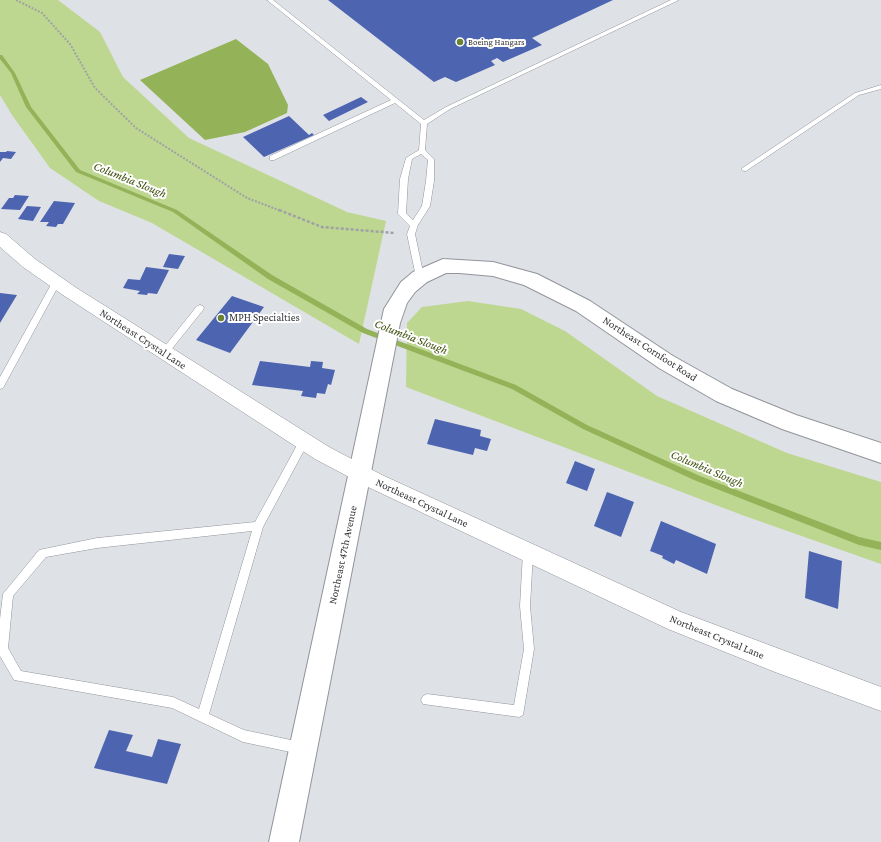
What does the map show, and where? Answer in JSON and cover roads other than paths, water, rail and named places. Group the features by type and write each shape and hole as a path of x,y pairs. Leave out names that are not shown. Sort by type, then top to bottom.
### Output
{"street":[{"name":"Northeast Crystal Lane","path":"0,238 29,263 56,283 164,353 304,441 375,481 676,621 881,699"},
{"name":"Northeast Cornfoot Road","path":"420,277 443,266 459,266 493,269 530,279 567,296 666,362 724,395 790,422 881,452"},
{"name":"Northeast 47th Avenue","path":"284,842 390,323 394,309 400,298 408,287 420,277"}],"lane":[{"path":"270,0 424,123"},
{"path":"424,123 448,108 676,0"},
{"path":"744,169 857,94 881,87"},
{"path":"272,158 395,101"},
{"path":"422,151 424,123"},
{"path":"420,277 410,234 426,206 430,181 431,159 422,151"},
{"path":"414,225 402,214 404,179 409,158 422,151"},
{"path":"0,385 56,283"},
{"path":"164,353 200,308"},
{"path":"203,716 258,526 304,441"},
{"path":"258,526 97,543 43,553 8,594 2,649 18,676 173,703 243,736 304,748"},
{"path":"427,700 519,711 529,649 525,606 528,553"}],"waterway":[{"name":"Columbia Slough","path":"0,56 13,73 29,107 78,171 175,211 270,277 365,331 514,387 585,427 697,478 859,541 881,546"}],"place":[{"name":"Boeing Hangars","path":"460,42"},
{"name":"MPH Specialties","path":"221,318"}]}
